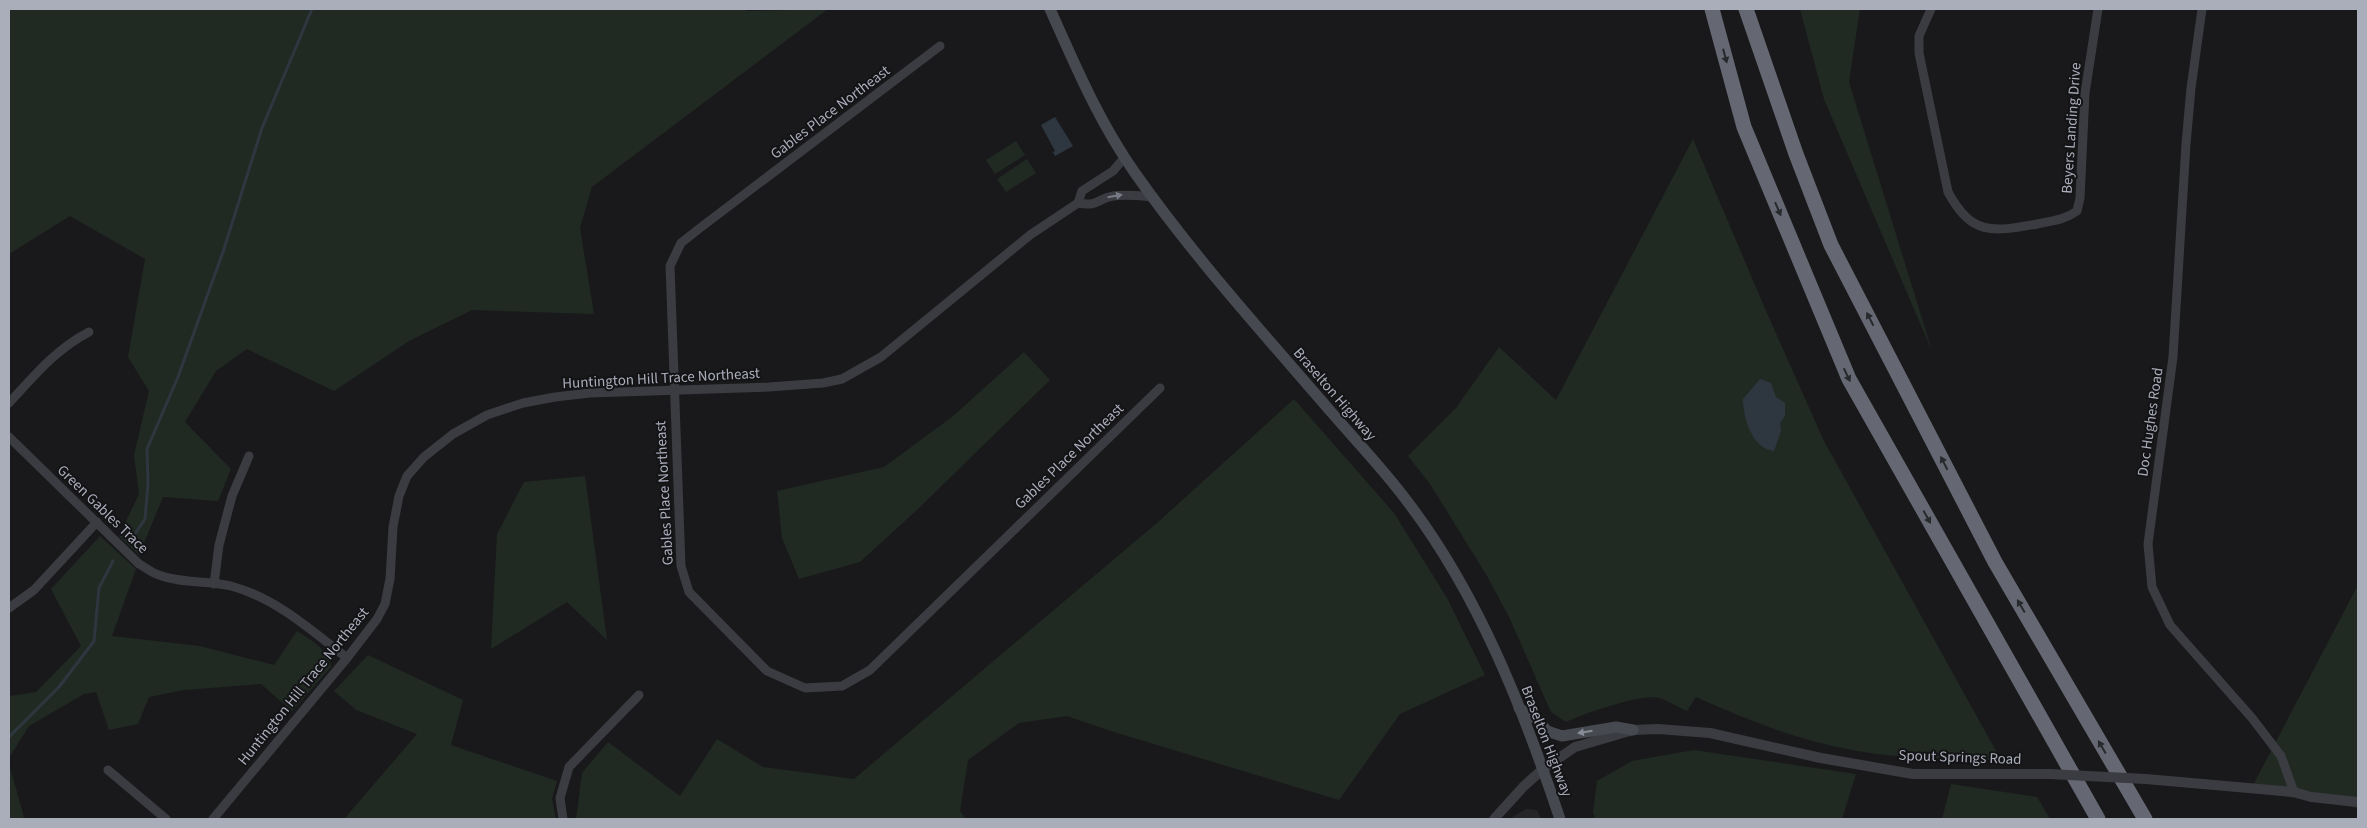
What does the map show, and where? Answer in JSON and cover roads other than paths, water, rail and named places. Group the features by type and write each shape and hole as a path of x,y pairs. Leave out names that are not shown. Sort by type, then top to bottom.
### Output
{"highway":[{"path":"1712,9 1744,127 1848,378 2098,819"},
{"path":"1746,9 1796,154 1831,245 1995,562 2145,819"}],"main road":[{"name":"Braselton Highway","path":"1050,9 1100,117 1153,197 1210,272 1408,502 1460,581 1491,641 1543,769 1560,819"},
{"path":"1519,708 1538,720 1547,731 1562,736 1616,727 1633,730"}],"street":[{"name":"Beyers Landing Drive","path":"1932,9 1919,36 1919,53 1948,192 1959,212 1974,224 1988,229 2007,230 2068,218 2077,211 2080,198 2085,93 2098,9"},
{"name":"Doc Hughes Road","path":"2202,9 2190,88 2182,189 2173,357 2148,544 2152,587 2170,625 2252,718 2281,756 2294,792"},
{"name":"Gables Place Northeast","path":"940,46 681,243 670,266 673,391 681,566 689,592 767,670 805,688 842,686 870,670 1160,388"},
{"name":"Huntington Hill Trace Northeast","path":"213,819 348,658 377,618 385,604 390,579 393,527 398,496 407,476 424,457 453,434 487,415 523,403 590,393 778,386 823,383 842,379 881,357 1030,235 1078,203 1082,191 1113,171 1125,157"},
{"name":"Huntington Hill Trace Northeast","path":"1078,203 1090,205 1111,196 1130,194 1153,197"},
{"path":"9,403 54,354 70,342 89,332"},
{"name":"Green Gables Trace","path":"9,438 139,564 158,575 187,582 229,586 259,595 291,614 348,658"},
{"path":"214,584 219,545 232,496 249,456"},
{"path":"9,608 34,590 97,522"},
{"path":"563,819 560,798 568,767 639,695"},
{"name":"Spout Springs Road","path":"1494,819 1512,798 1543,769 1575,747 1633,730 1658,729 1710,733 1820,758 1913,774 2049,774 2146,779 2294,792 2311,797 2358,802"},
{"path":"108,770 166,819"}],"waterway":[{"path":"131,540 145,519 148,484 147,449 178,377 223,252 262,128 312,9"},
{"path":"9,737 59,687 94,641 99,588 113,561"}]}
